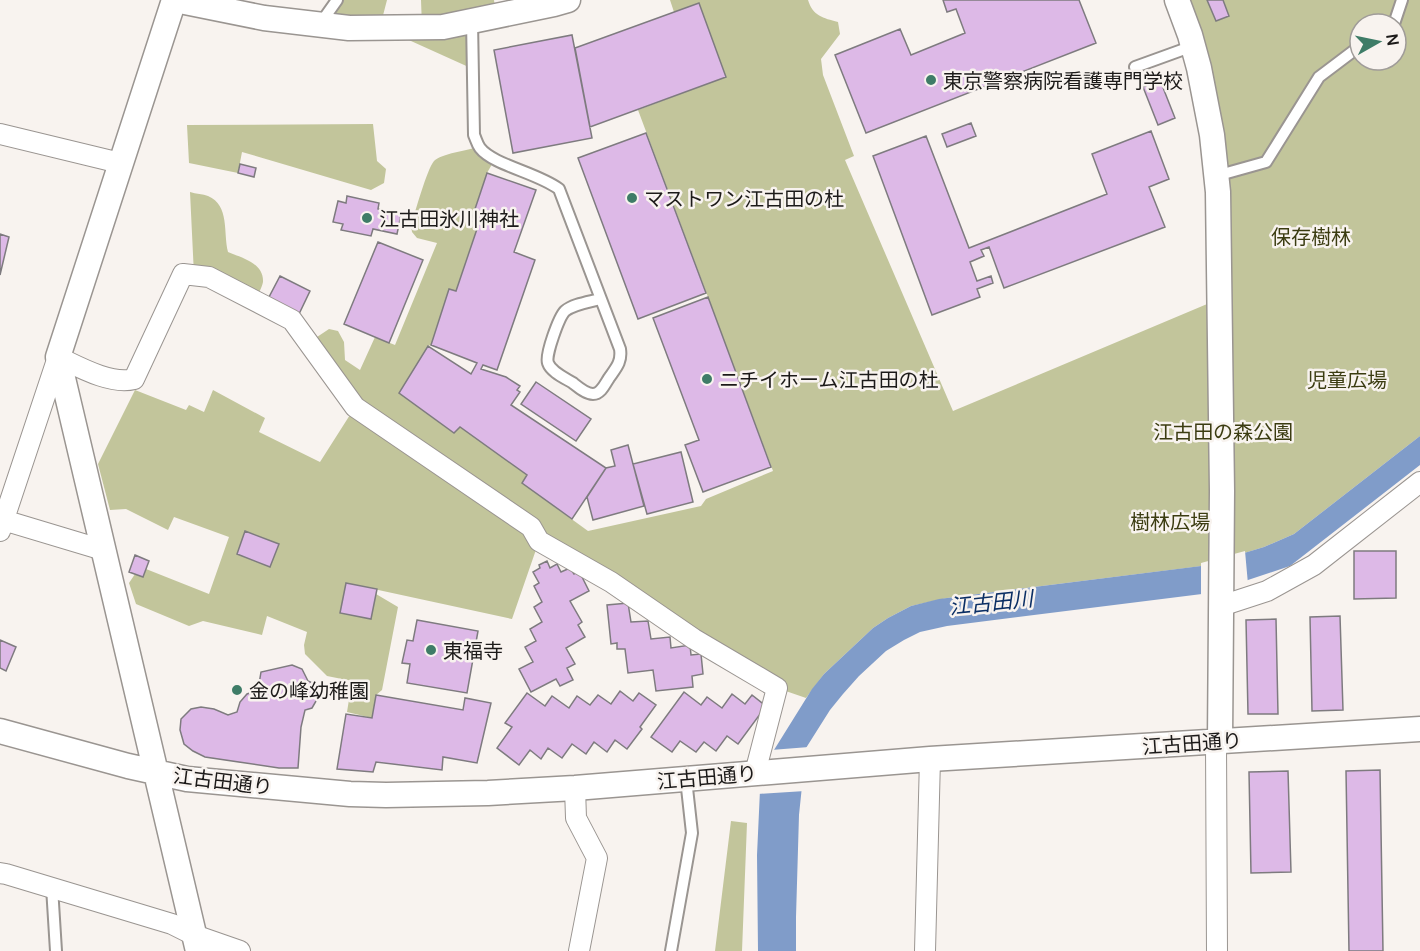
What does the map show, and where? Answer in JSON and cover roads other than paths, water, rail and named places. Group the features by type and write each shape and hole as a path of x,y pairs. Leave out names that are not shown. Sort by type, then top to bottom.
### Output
{"street":[{"path":"103,550 1,524 174,0 264,18 349,28 443,27 568,0"},
{"path":"1176,0 1193,46 1212,135 1219,239 1222,545 1217,951"},
{"path":"0,134 120,163"},
{"path":"58,357 92,373 126,381 134,379 183,274 209,277 292,320 355,407 531,527 539,541 611,582 694,639 777,688 761,773"},
{"path":"58,357 196,943"},
{"path":"1221,601 1267,591 1314,565 1420,482"},
{"name":"江古田通り","path":"0,731 156,773 199,780 350,794 386,795 575,788 930,759 1420,729"},
{"path":"925,951 930,759"},
{"path":"575,788 576,818 597,858 579,951"},
{"path":"0,873 172,924 196,943 240,951"}],"lane":[{"path":"320,25 338,0"},
{"path":"472,21 474,135 479,147 489,156 549,181 559,189 620,349 621,357 618,365 600,391 593,394 586,392 551,369 547,362 561,316 566,310 600,299"},
{"path":"1135,67 1193,46"},
{"path":"1216,176 1266,162 1320,77 1348,55"},
{"path":"671,951 692,833 686,779"},
{"path":"52,887 56,951"}],"water":[{"name":"江古田川","path":"1420,436 1420,465 1290,566 1202,594 947,626 920,632 886,651 843,694 806,748 799,815 796,951 758,951 757,855 760,790 774,750 824,674 873,628 911,606 939,599 1201,566 1264,547 1294,534"}],"place":[{"name":"東京警察病院看護専門学校","path":"931,80"},
{"name":"マストワン江古田の杜","path":"632,198"},
{"name":"江古田氷川神社","path":"367,218"},
{"name":"ニチイホーム江古田の杜","path":"707,379"},
{"name":"東福寺","path":"431,650"},
{"name":"金の峰幼稚園","path":"237,690"}],"park label":[{"name":"保存樹林","path":"1311,236"},
{"name":"児童広場","path":"1347,379"},
{"name":"江古田の森公園","path":"1223,431"},
{"name":"樹林広場","path":"1170,521"}]}
